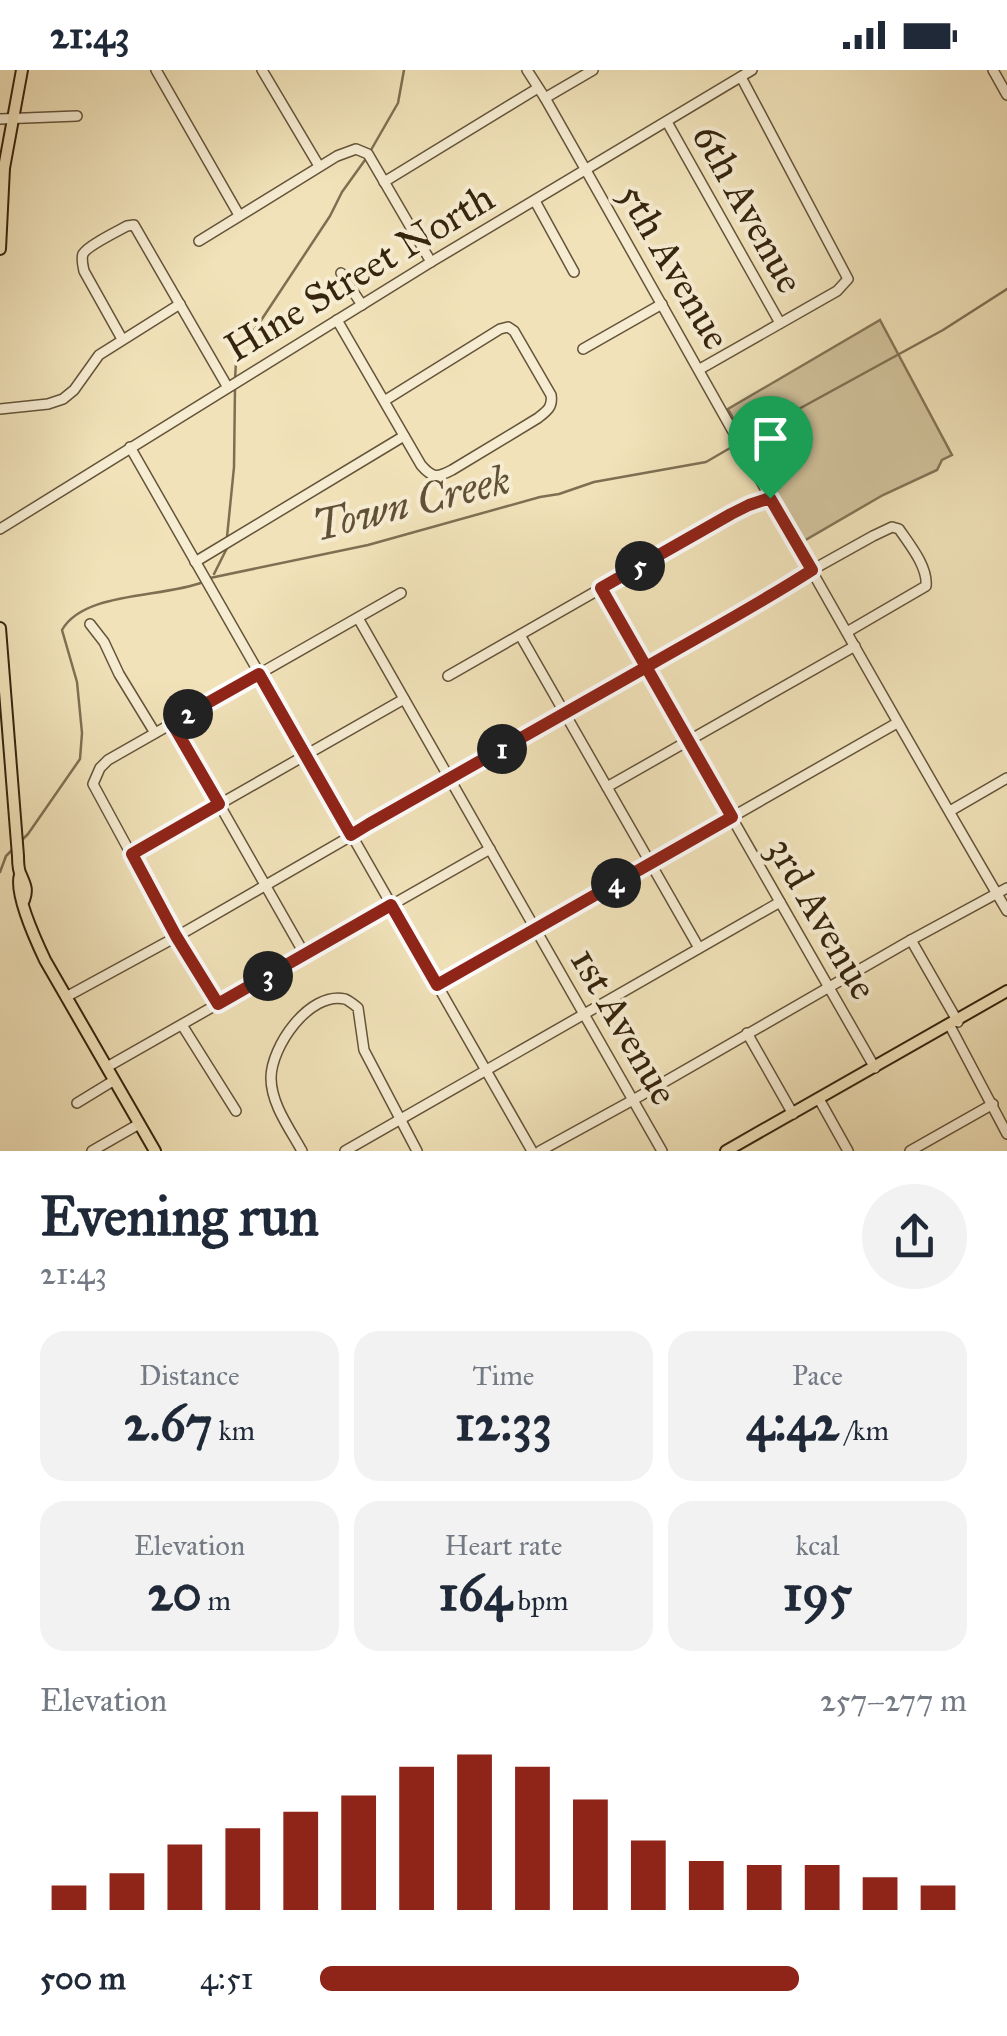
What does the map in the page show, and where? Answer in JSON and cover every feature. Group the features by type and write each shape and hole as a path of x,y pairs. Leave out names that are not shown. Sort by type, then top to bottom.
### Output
{"main road":[{"path":"0,249 4,168 22,70"},
{"path":"0,628 20,875 33,934 155,1151"},
{"path":"726,1151 1007,992"}],"street":[{"path":"262,70 319,166"},
{"name":"5th Avenue","path":"527,70 1007,911"},
{"path":"545,98 593,70"},
{"name":"Hine Street North","path":"0,528 752,70"},
{"path":"993,70 1007,96"},
{"path":"156,71 239,214"},
{"path":"700,370 837,291 848,278 741,77"},
{"path":"384,182 538,88"},
{"path":"0,119 76,116"},
{"name":"6th Avenue","path":"666,122 780,323"},
{"path":"199,241 319,166 349,150 363,150 431,262"},
{"path":"534,202 574,272"},
{"path":"122,339 84,271 82,259 90,248 134,225 228,386"},
{"path":"341,273 362,305"},
{"path":"0,409 62,399 74,390 99,355 180,304"},
{"path":"583,349 662,304"},
{"path":"338,320 384,401 404,436 421,466 430,476 448,472 538,418 552,402 514,331 508,327 384,401"},
{"path":"195,562 404,436"},
{"path":"130,447 532,1151"},
{"path":"448,676 731,514 770,498"},
{"path":"66,997 812,570 892,528 899,529 928,579 926,586 848,632"},
{"name":"3rd Avenue","path":"601,588 874,1068"},
{"path":"218,1004 176,936 94,778 108,760 401,593"},
{"name":"1st Avenue","path":"358,618 662,1151"},
{"path":"90,624 155,734"},
{"path":"520,635 698,948"},
{"path":"607,788 855,646"},
{"path":"132,854 404,699"},
{"path":"172,723 304,954"},
{"path":"437,985 897,723"},
{"path":"950,812 1007,778"},
{"path":"0,811 14,810"},
{"path":"107,1067 490,849"},
{"path":"540,1151 1007,888"},
{"path":"345,1151 780,902"},
{"path":"912,940 1007,1134"},
{"path":"302,1151 276,1102 270,1074 273,1060 290,1028 312,1009 346,999 358,1008 364,1050 417,1151"},
{"path":"182,1025 236,1111"},
{"path":"747,1033 793,1114"},
{"path":"77,1102 113,1081"},
{"path":"819,1099 848,1151"},
{"path":"910,1151 993,1104"},
{"path":"92,1151 139,1124"}],"shaded area":[{"path":"880,320 952,455 942,460 937,470 883,495 802,542 728,409"}],"waterway":[{"path":"371,150 398,103 404,70"},
{"path":"235,380 236,361 243,343 365,160"},
{"name":"Town Creek","path":"744,439 943,330 1007,289"},
{"path":"227,537 234,467 235,388"},
{"name":"Town Creek","path":"210,578 368,545 594,482 706,462 737,444"},
{"path":"214,574 227,548"},
{"name":"Town Creek","path":"20,842 80,759 82,733 77,682 62,630 88,608 203,582"},
{"name":"Town Creek","path":"0,872 6,856 15,847"}],"route":[{"path":"770,498 731,514 601,588 646,667 732,817 437,985 391,905 218,1004 132,854 219,804 172,723 259,674 351,835 369,824 564,714 646,667 781,590 812,570 770,498"}]}
